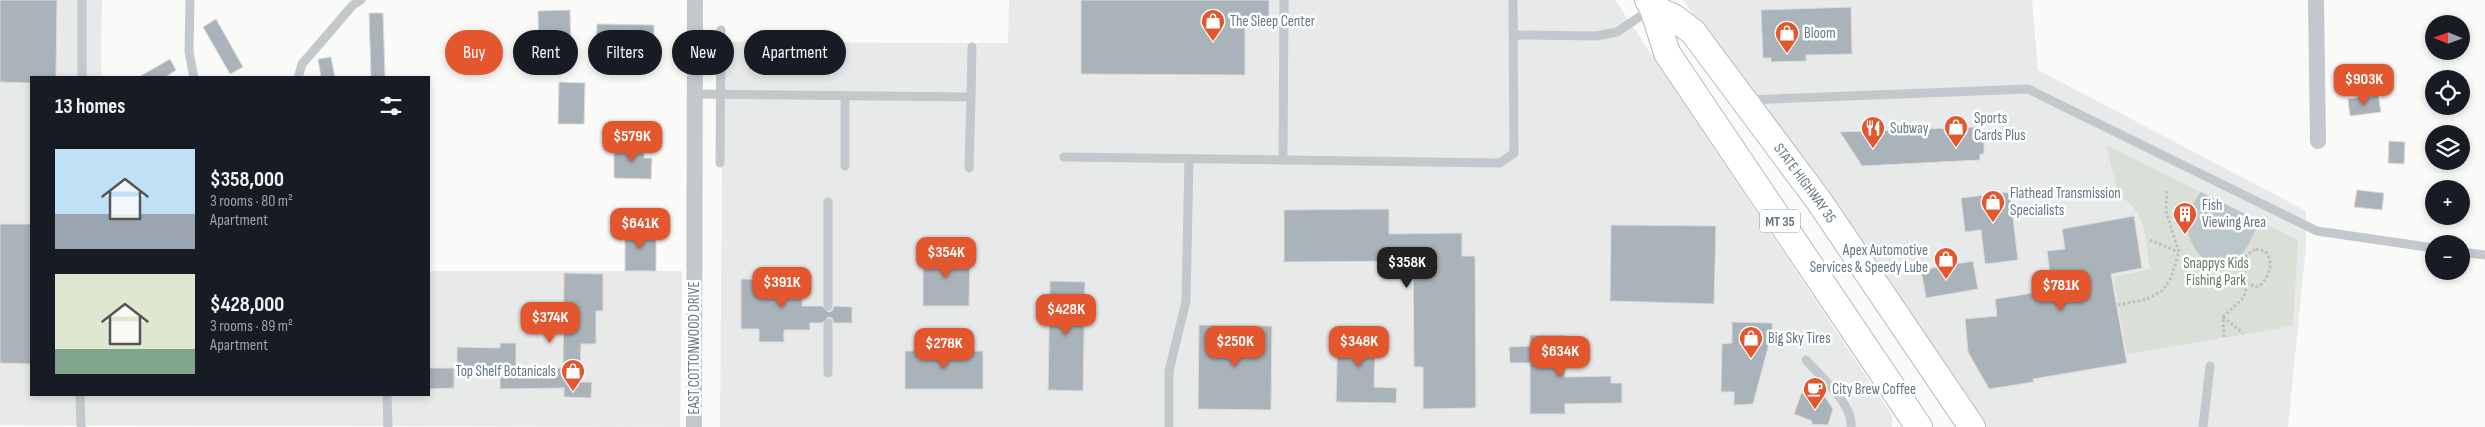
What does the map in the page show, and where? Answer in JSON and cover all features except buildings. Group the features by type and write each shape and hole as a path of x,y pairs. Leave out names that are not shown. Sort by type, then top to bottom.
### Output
{"main road":[{"name":"STATE HIGHWAY 35","path":"1650,4 1673,17 1693,32 1819,201 1972,427"},
{"name":"MT 35","path":"1650,4 1667,53 1919,427"}],"street":[{"name":"EAST COTTONWOOD DRIVE","path":"694,427 695,0"},
{"path":"2316,0 2318,141"}],"lane":[{"path":"82,0 82,76"},
{"path":"190,0 189,52 194,76"},
{"path":"299,76 302,64 353,5 361,0"},
{"path":"1283,160 1284,0"},
{"path":"1064,157 1500,163 1514,153 1513,0"},
{"path":"1514,36 1596,36 1617,32 1650,4"},
{"path":"969,168 972,47"},
{"path":"720,163 721,75"},
{"path":"1744,100 2028,89 2317,231 2425,247"},
{"path":"694,94 971,98"},
{"path":"845,96 845,166"},
{"path":"1169,427 1169,371 1186,302 1189,159"},
{"path":"828,202 828,306"},
{"path":"2470,253 2485,255"},
{"path":"828,323 828,373"},
{"path":"1806,360 1848,408 1852,420 1851,427"},
{"path":"2203,427 2210,366"},
{"path":"80,396 81,427"},
{"path":"387,396 388,427"}],"path":[{"path":"2118,305 2147,298 2162,291 2171,278 2179,252 2166,211 2168,190"},
{"path":"2150,240 2179,252"},
{"path":"2224,337 2223,317 2244,297 2247,284 2242,276 2243,260 2248,253 2256,249 2265,251 2271,262 2269,274 2258,287 2247,284"},
{"path":"2223,317 2243,333"}],"shaded area":[{"path":"0,0 102,0 101,76 30,76 30,396 430,396 430,271 682,271 680,427 0,425"},
{"path":"1009,0 1615,0 1892,415 1892,427 720,427 723,75 734,75 734,42 744,42 744,75 846,75 846,42 1008,43"},
{"path":"1683,0 2032,0 2038,70 2306,211 2306,247 2288,427 1985,427"},
{"path":"2201,192 2259,221 2252,238 2238,259 2233,263 2216,266 2208,262 2195,249 2188,231 2187,219 2196,198"}],"green space":[{"name":"Snappys Kids Fishing Park","path":"2106,145 2298,240 2293,326 2127,354 2113,277 2150,269 2140,218 2128,202 2118,194"}],"place":[{"name":"The Sleep Center","path":"1213,42"},
{"name":"Bloom","path":"1787,54"},
{"name":"Sports Cards Plus","path":"1956,148"},
{"name":"Subway","path":"1873,149"},
{"name":"Flathead Transmission Specialists","path":"1993,223"},
{"name":"Fish Viewing Area","path":"2185,235"},
{"name":"Apex Automotive Services & Speedy Lube","path":"1946,280"},
{"name":"Big Sky Tires","path":"1751,359"},
{"name":"Top Shelf Botanicals","path":"573,392"},
{"name":"City Brew Coffee","path":"1815,410"}]}
